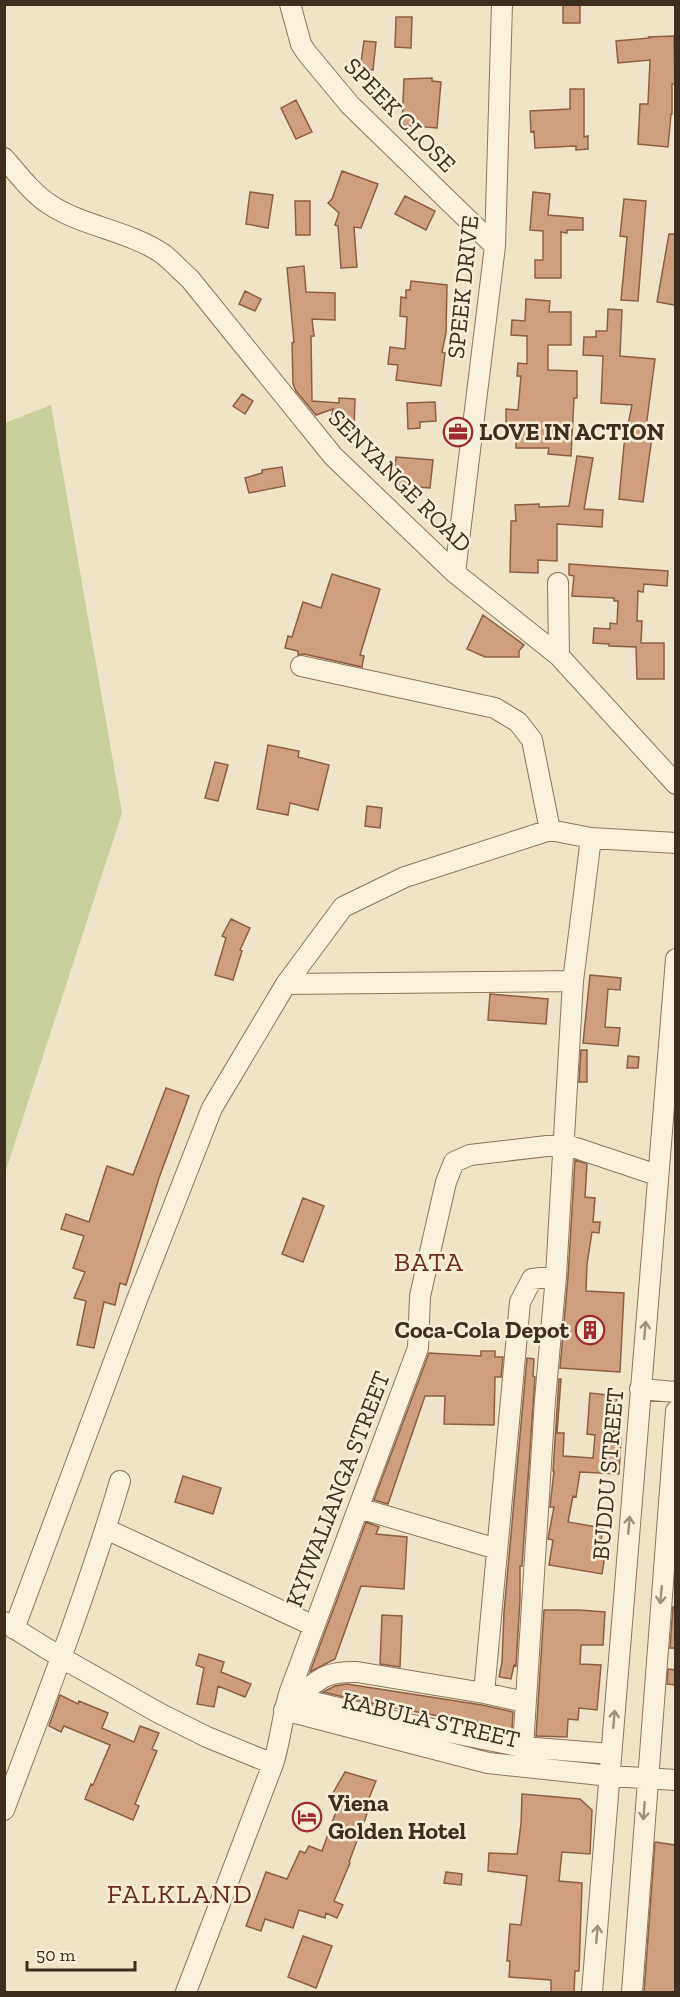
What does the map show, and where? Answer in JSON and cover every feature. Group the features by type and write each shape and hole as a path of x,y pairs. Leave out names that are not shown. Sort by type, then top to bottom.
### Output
{"street":[{"name":"SPEEK CLOSE","path":"290,4 301,44 350,105 495,246"},
{"name":"SPEEK DRIVE","path":"455,573 495,246 502,4"},
{"name":"SENYANGE ROAD","path":"4,158 49,204 130,237 162,254 190,279 333,456 455,573 559,656 675,784"},
{"path":"558,583 559,656"},
{"path":"301,666 495,708 518,722 532,740 550,830"},
{"path":"273,1764 207,1737 159,1713 9,1626 212,1108 286,984 343,907 405,877 550,830 591,838 675,843"},
{"path":"523,1747 545,1400 556,1276 573,981 591,838"},
{"name":"BUDDU STREET","path":"592,1992 675,959"},
{"path":"286,984 573,981"},
{"name":"KYIWALIANGA STREET","path":"186,1992 273,1764 314,1626 418,1348 420,1296 446,1182 454,1162 470,1155 564,1144 657,1175"},
{"path":"484,1694 520,1302 532,1280 556,1276"},
{"path":"640,1389 675,1392"},
{"path":"632,1992 675,1411"},
{"path":"4,1810 62,1658 120,1481"},
{"path":"359,1508 497,1549"},
{"path":"106,1529 314,1626"},
{"path":"291,1699 325,1676 340,1672 357,1672 525,1702"},
{"path":"291,1699 523,1747 611,1754"},
{"name":"KABULA STREET","path":"291,1699 488,1763 610,1776 675,1780"}],"green space":[{"path":"51,405 122,813 5,1173 5,423"}],"building":[{"path":"563,4 580,4 580,23 563,23"},
{"path":"396,17 412,17 411,48 395,47"},
{"path":"674,36 675,84 672,84 672,114 668,147 638,144 640,104 648,104 650,60 618,63 616,41"},
{"path":"364,41 376,42 373,70 360,69"},
{"path":"432,78 432,81 441,82 437,128 402,125 404,79"},
{"path":"570,89 584,89 584,137 588,136 588,149 576,150 576,146 535,148 534,131 531,132 530,111 570,109"},
{"path":"296,100 312,132 296,139 281,108"},
{"path":"342,171 378,184 361,228 354,227 357,267 341,268 338,226 335,225 339,213 328,203 332,199"},
{"path":"250,192 273,195 268,228 246,224"},
{"path":"533,192 550,194 548,215 583,218 583,230 561,232 561,278 535,278 535,260 543,260 543,231 530,230"},
{"path":"405,196 435,211 426,230 395,214"},
{"path":"624,199 646,201 638,301 621,300 627,237 620,236"},
{"path":"295,201 310,201 310,235 296,235"},
{"path":"669,234 675,234 675,305 657,302"},
{"path":"304,266 306,292 335,293 335,320 312,319 314,336 311,336 312,401 339,403 339,398 355,399 354,429 330,425 333,409 316,415 293,384 292,343 294,342 287,268"},
{"path":"411,281 447,285 446,333 442,352 445,353 441,386 396,380 398,365 388,364 390,347 405,349 407,317 400,316 401,297 406,298 406,290 410,290"},
{"path":"245,291 261,299 255,311 239,304"},
{"path":"526,299 550,301 549,312 571,312 571,345 548,345 548,370 577,371 577,398 574,398 571,456 548,454 549,448 516,448 516,433 506,433 506,409 518,410 521,376 517,376 518,363 527,364 527,336 511,335 512,320 525,321"},
{"path":"608,309 622,310 620,356 655,359 645,435 652,437 643,502 619,499 624,445 632,405 601,403 603,356 583,355 584,337 596,337 596,331 607,331"},
{"path":"242,394 253,401 245,414 233,406"},
{"path":"435,402 436,421 420,422 420,428 408,429 407,403"},
{"path":"577,456 593,458 584,509 603,510 602,527 557,524 557,561 538,560 538,573 510,572 511,521 516,521 515,505 569,506"},
{"path":"396,457 433,460 430,488 393,485"},
{"path":"282,467 285,486 249,493 245,478 262,473 262,470"},
{"path":"569,564 668,571 667,586 644,584 643,592 638,591 637,621 642,621 641,643 664,643 664,679 637,679 636,647 593,643 594,628 610,629 610,623 617,624 618,601 614,601 614,598 572,596 574,576 569,575"},
{"path":"332,574 380,589 360,655 364,656 362,667 304,654 298,655 298,651 285,648 288,636 292,637 303,602 321,608"},
{"path":"483,615 524,645 519,651 519,657 485,657 467,649"},
{"path":"268,745 299,751 298,757 329,765 318,810 290,803 288,815 257,809"},
{"path":"215,762 228,765 218,801 205,798"},
{"path":"367,806 382,808 380,828 365,826"},
{"path":"231,919 250,928 240,950 242,951 233,980 215,975 226,938 222,936"},
{"path":"590,975 621,978 620,990 608,989 605,1027 620,1028 618,1046 583,1043"},
{"path":"490,994 548,999 546,1024 488,1020"},
{"path":"581,1050 587,1050 587,1082 579,1082"},
{"path":"628,1056 639,1057 638,1068 627,1068"},
{"path":"166,1088 189,1096 159,1178 126,1285 120,1283 115,1305 104,1302 94,1348 77,1345 86,1301 74,1298 85,1272 73,1268 84,1236 61,1229 66,1214 89,1222 107,1166 133,1175"},
{"name":"Coca-Cola Depot","path":"575,1160 587,1164 585,1197 595,1198 593,1222 600,1222 599,1233 592,1232 586,1291 624,1293 620,1372 560,1368"},
{"path":"303,1198 324,1206 303,1262 282,1254"},
{"path":"481,1351 495,1351 495,1357 503,1357 501,1377 495,1377 494,1425 444,1424 445,1396 425,1396 388,1504 374,1500 429,1353 481,1356"},
{"path":"527,1358 534,1359 533,1376 535,1377 522,1566 520,1566 516,1666 514,1665 511,1679 499,1677"},
{"path":"559,1379 561,1379 557,1433 564,1433 563,1456 593,1458 595,1435 587,1434 590,1393 617,1396 613,1438 621,1438 619,1474 580,1472 576,1497 573,1496 568,1522 603,1528 599,1554 605,1555 602,1574 549,1565 553,1540 548,1539 554,1507 550,1507"},
{"path":"183,1476 221,1488 213,1514 175,1502"},
{"path":"366,1522 379,1527 376,1534 407,1537 404,1589 361,1586 335,1659 310,1672"},
{"path":"673,1607 675,1607 675,1648 670,1648"},
{"path":"544,1610 605,1612 603,1645 581,1645 580,1664 601,1665 597,1710 579,1708 578,1720 568,1719 567,1737 536,1736"},
{"path":"382,1615 402,1616 400,1667 380,1664"},
{"path":"199,1654 224,1662 221,1672 251,1684 245,1697 218,1686 214,1707 197,1704 204,1668 196,1665"},
{"path":"668,1669 675,1670 675,1685 667,1684"},
{"path":"347,1684 513,1712 512,1730 323,1692 335,1686"},
{"path":"60,1695 78,1704 79,1701 108,1713 102,1728 134,1742 140,1726 159,1733 152,1749 157,1751 135,1804 139,1806 133,1820 85,1799 110,1745 64,1726 61,1732 49,1726"},
{"path":"345,1772 376,1781 363,1813 367,1814 350,1863 334,1901 343,1905 337,1918 326,1913 325,1918 299,1910 293,1928 265,1919 261,1931 246,1926 266,1872 287,1879 300,1851 305,1853 309,1846 322,1851 339,1803 329,1800"},
{"path":"522,1794 580,1799 592,1810 590,1854 562,1852 559,1881 582,1883 579,1971 575,1971 574,1992 551,1992 551,1980 509,1977 510,1961 507,1961 510,1924 521,1925 527,1876 488,1871 489,1853 517,1854"},
{"path":"655,1842 675,1845 675,1992 644,1992"},
{"path":"446,1872 462,1874 461,1885 444,1883"},
{"path":"303,1936 332,1946 316,1988 288,1977"}],"place":[{"name":"LOVE IN ACTION","path":"458,432"},
{"name":"Coca-Cola Depot","path":"590,1330"},
{"name":"Viena Golden Hotel","path":"307,1817"}],"district":[{"name":"BATA","path":"429,1262"},
{"name":"FALKLAND","path":"180,1894"}]}
